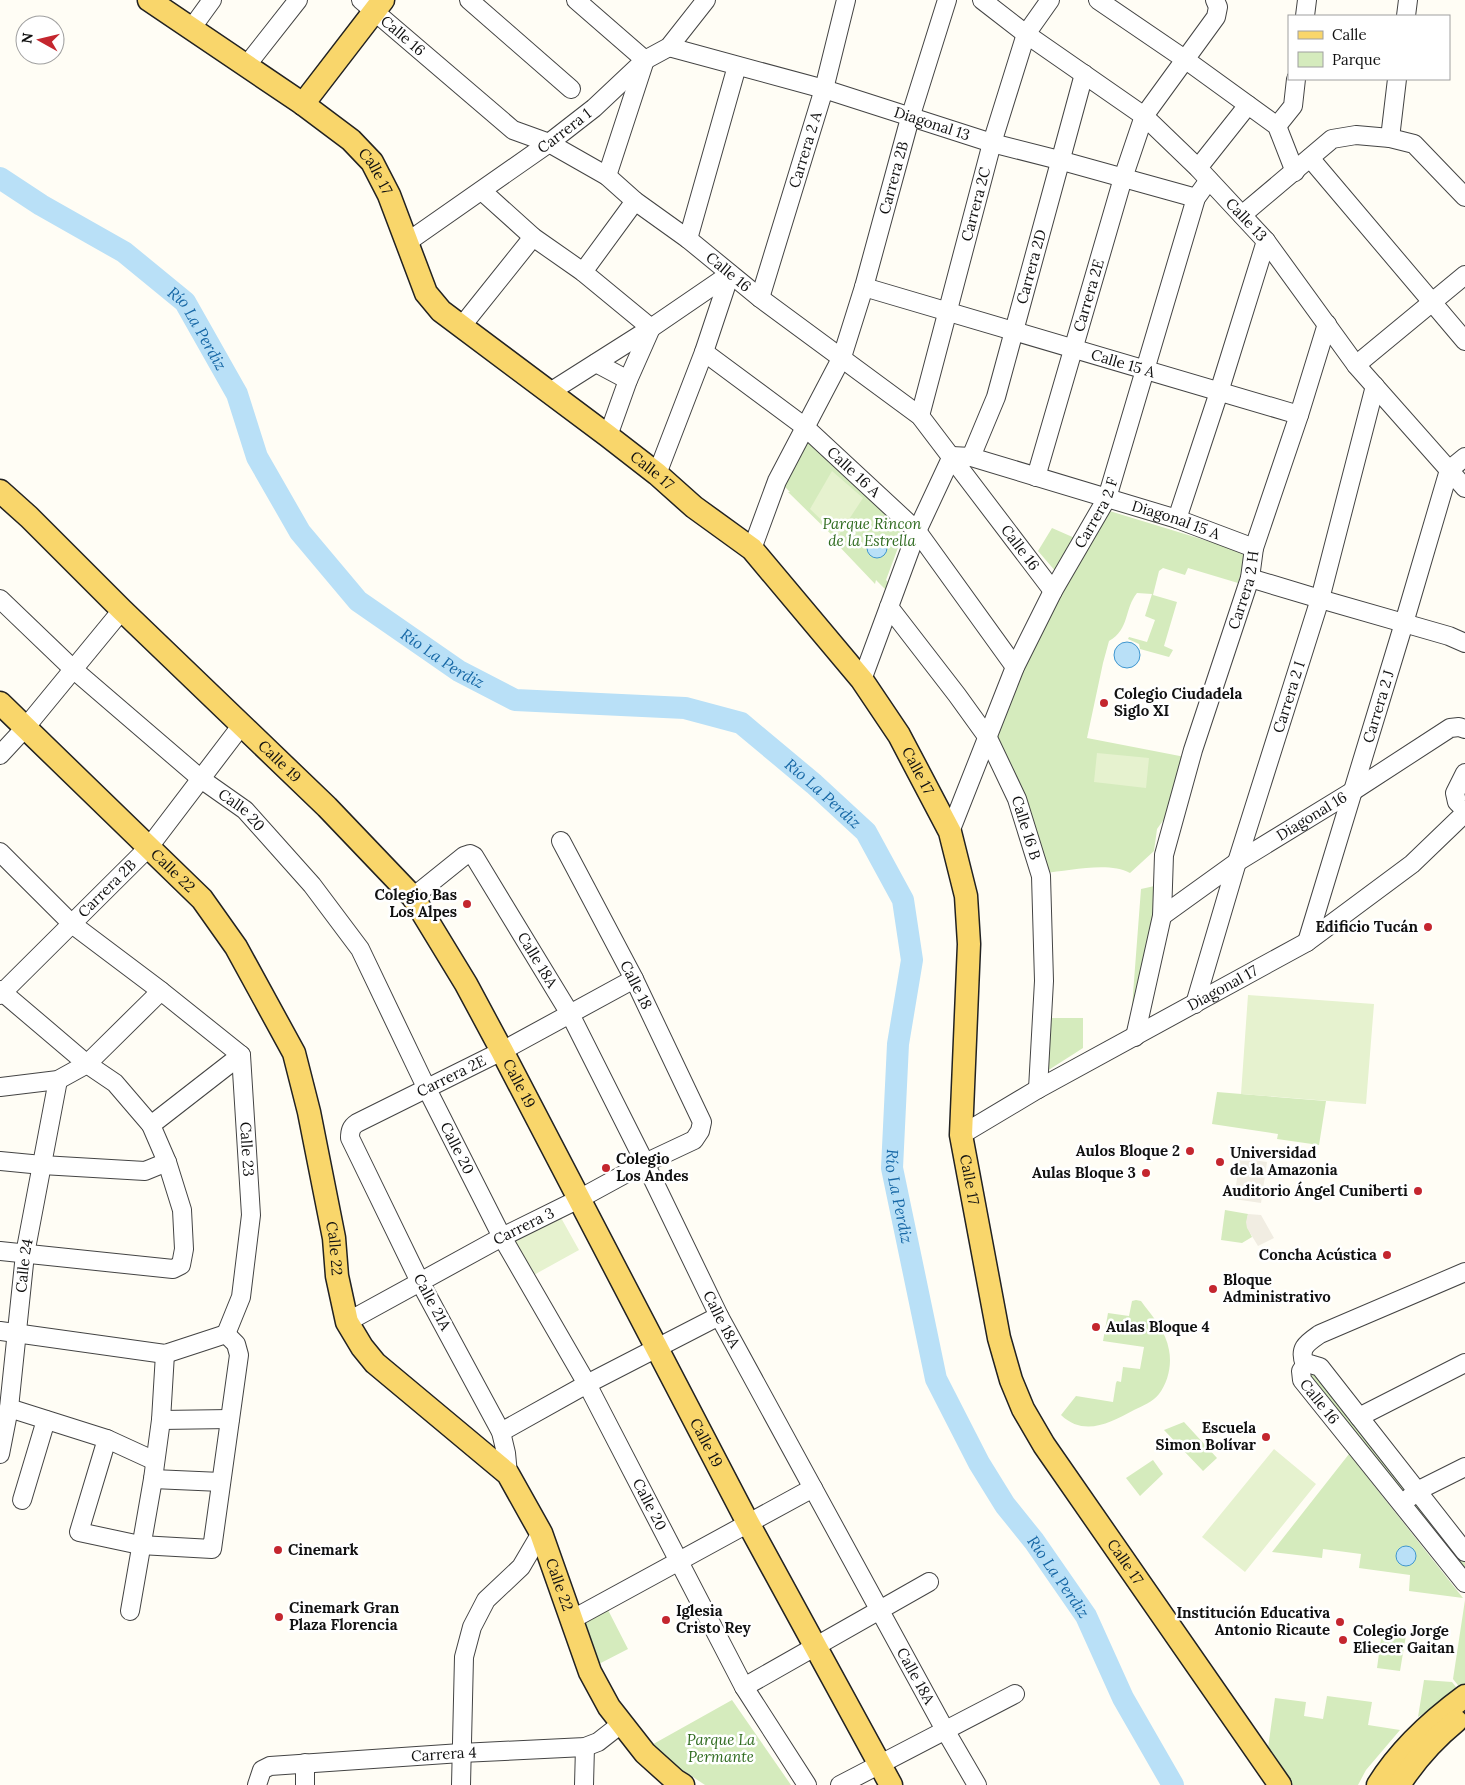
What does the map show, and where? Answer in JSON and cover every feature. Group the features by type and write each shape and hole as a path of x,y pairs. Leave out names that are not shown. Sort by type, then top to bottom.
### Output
{"main road":[{"name":"Calle 17","path":"149,0 303,104 351,140 372,162 389,195 426,293 441,311 608,436 657,474 694,507 752,549 862,680 899,735 950,832 966,896 969,944 961,1135 999,1338 1011,1380 1023,1409 1044,1445 1280,1785"},
{"path":"303,104 373,4"},
{"name":"Calle 19","path":"0,492 29,517 241,726 327,807 413,897 466,984 748,1523 891,1785"},
{"name":"Calle 22","path":"0,703 202,899 236,947 294,1053 309,1112 334,1238 337,1276 347,1322 362,1347 375,1363 508,1474 541,1533 590,1672 609,1707 644,1753 683,1785"},
{"path":"1378,1785 1412,1740 1439,1714 1465,1696"},
{"path":"1399,1785 1408,1771 1437,1737 1465,1713"}],"street":[{"path":"191,29 212,0"},
{"path":"246,66 298,0"},
{"path":"469,0 571,89"},
{"path":"576,0 646,60 607,176"},
{"name":"Carrera 2 A","path":"760,298 824,89 846,0"},
{"name":"Carrera 2B","path":"752,549 777,481 842,357 864,287 910,118 947,0"},
{"name":"Calle 13","path":"982,0 1026,34 1144,116 1204,174 1266,241 1356,364 1465,488"},
{"name":"Carrera 2C","path":"920,416 992,143 1026,34 1050,0"},
{"path":"1098,0 1186,60 1277,126 1295,172"},
{"path":"1305,15 1307,0"},
{"path":"1406,15 1408,0"},
{"name":"Carrera 1","path":"406,243 549,144 594,108 646,60 669,47 702,1"},
{"name":"Calle 16","path":"373,4 513,130 549,144 607,176 635,201 688,239 760,298 920,416 1053,591"},
{"path":"1186,60 1216,16 1216,4"},
{"name":"Diagonal 13","path":"669,47 824,89 992,143 1196,198"},
{"name":"Carrera 2E","path":"1036,477 1123,178 1144,116 1186,60"},
{"path":"688,239 737,66"},
{"name":"Carrera 2D","path":"971,457 996,397 1059,160 1084,74"},
{"path":"1277,126 1293,106 1296,80"},
{"path":"1390,138 1397,80"},
{"name":"Carrera 2 F","path":"950,832 1015,667 1053,591 1107,498 1204,174 1248,105"},
{"path":"1242,215 1332,139 1356,135 1390,138 1414,144 1464,192"},
{"path":"1310,158 1465,341"},
{"path":"482,191 533,237 583,272 651,328"},
{"path":"583,272 635,201"},
{"path":"461,327 533,237"},
{"path":"1177,519 1220,392 1266,241"},
{"path":"550,392 651,328 730,274"},
{"path":"657,474 704,352 730,274"},
{"path":"1356,364 1465,275"},
{"name":"Calle 15 A","path":"864,287 1299,415"},
{"name":"Carrera 2 H","path":"1162,916 1164,855 1193,750 1250,578 1254,548 1299,415 1327,324"},
{"path":"608,436 628,380 651,328"},
{"name":"Calle 16 A","path":"704,352 804,427 917,531 1015,667"},
{"path":"596,364 628,380"},
{"name":"Carrera 2 I","path":"1195,1004 1237,862 1320,599 1375,386"},
{"path":"862,680 917,531 952,456"},
{"name":"Diagonal 15 A","path":"952,456 971,457 1177,519 1254,548"},
{"path":"1449,470 1465,456"},
{"name":"Carrera 2 J","path":"1307,942 1354,791 1449,470"},
{"path":"1250,578 1449,636 1465,643"},
{"name":"Calle 20","path":"0,599 73,669 201,779 245,810 312,885 360,949 426,1087 502,1237 587,1384 744,1687 807,1785"},
{"name":"Calle 16 B","path":"888,607 988,738 1016,799 1041,876 1044,981 1038,1089"},
{"path":"0,755 25,728 122,610"},
{"name":"Carrera 2B","path":"1,993 149,847 241,726"},
{"name":"Diagonal 16","path":"1162,916 1237,862 1354,791 1450,728 1459,727 1465,729"},
{"path":"1465,773 1455,794 1457,802 1465,812"},
{"name":"Diagonal 17","path":"961,1135 1038,1089 1307,942 1412,864 1465,812"},
{"name":"Calle 18","path":"561,841 634,979 702,1122 700,1131"},
{"path":"0,852 72,924 161,991 241,1055 151,1125"},
{"name":"Calle 18A","path":"413,897 464,856 470,854 474,856 570,1014 646,1163 719,1316 976,1785"},
{"path":"1135,1037 1162,916"},
{"name":"Carrera 2E","path":"350,1131 357,1122 502,1051 634,979"},
{"path":"0,1087 58,1080 87,1064 161,991"},
{"path":"0,1251 173,1269 180,1265 184,1249 182,1210 167,1162 151,1125 115,1083 87,1064 1,993"},
{"name":"Calle 23","path":"226,1334 241,1297 250,1215 241,1055"},
{"name":"Calle 24","path":"0,1454 9,1408 26,1254 58,1080"},
{"name":"Calle 21A","path":"350,1131 350,1138 420,1282 501,1432 508,1474"},
{"name":"Carrera 3","path":"347,1322 502,1237 694,1140 700,1131"},
{"path":"0,1161 42,1166 145,1171 167,1162"},
{"path":"1304,1365 1302,1358 1306,1343 1320,1334 1465,1272"},
{"path":"501,1432 587,1384 719,1316"},
{"path":"0,1331 165,1354 226,1334 236,1344 239,1355 212,1549 140,1545 79,1532 108,1439"},
{"path":"130,1611 153,1479 165,1354"},
{"path":"1359,1416 1465,1363"},
{"name":"Calle 16","path":"1464,1581 1302,1380 1301,1371 1304,1365 1310,1364 1320,1367 1465,1552"},
{"path":"9,1408 108,1439 155,1460"},
{"path":"160,1420 230,1419"},
{"path":"22,1500 46,1420"},
{"path":"1401,1505 1417,1491 1465,1467"},
{"path":"153,1479 221,1482"},
{"path":"571,1620 813,1488"},
{"path":"461,1785 464,1657 472,1627 486,1600 521,1567 541,1533"},
{"path":"521,1567 552,1561"},
{"path":"744,1687 929,1582"},
{"path":"840,1785 1015,1694"},
{"name":"Carrera 4","path":"259,1778 270,1766 585,1747 598,1742 621,1724"},
{"path":"584,1785 585,1747"},
{"path":"305,1764 306,1785"}],"green space":[{"name":"Parque Rincon de la Estrella","path":"806,434 913,529 908,540 902,537 886,580 891,585 888,592 876,580 875,584 836,543 838,541 780,482"},
{"path":"832,471 863,498 838,536 810,509"},
{"name":"Colegio Ciudadela Siglo XI","path":"1103,509 1247,553 1238,583 1188,568 1185,575 1163,568 1159,571 1153,595 1177,602 1164,646 1173,650 1169,657 1140,649 1139,644 1128,639 1129,637 1147,642 1155,620 1145,616 1152,594 1137,593 1130,606 1124,625 1116,636 1109,641 1087,738 1185,757 1167,815 1157,829 1154,851 1130,873 1121,869 1100,867 1044,873 992,736 1019,669"},
{"path":"1052,528 1077,539 1057,573 1038,551"},
{"path":"1097,753 1149,758 1146,788 1094,782"},
{"path":"1159,885 1158,913 1133,1019 1132,1007 1141,889"},
{"path":"1248,995 1374,1004 1366,1104 1241,1094"},
{"path":"1052,1018 1083,1018 1083,1048 1047,1071 1049,1040"},
{"path":"1217,1092 1326,1101 1319,1145 1277,1139 1278,1134 1212,1124"},
{"path":"1225,1210 1248,1214 1248,1226 1252,1237 1242,1243 1221,1240"},
{"path":"560,1216 579,1250 532,1276 513,1241"},
{"path":"1132,1301 1141,1301 1165,1336 1170,1356 1170,1367 1162,1389 1151,1402 1106,1423 1088,1427 1070,1422 1061,1415 1076,1396 1113,1402 1116,1383 1117,1381 1121,1382 1123,1367 1140,1369 1144,1347 1103,1341 1108,1313 1129,1316"},
{"path":"1310,1373 1316,1374 1408,1490 1400,1495 1309,1379"},
{"path":"1184,1422 1217,1458 1203,1471 1164,1430"},
{"path":"1274,1449 1316,1484 1245,1572 1202,1537"},
{"path":"1349,1454 1463,1598 1409,1591 1410,1575 1359,1568 1361,1554 1323,1549 1322,1558 1272,1552"},
{"path":"1153,1460 1163,1474 1140,1496 1126,1478"},
{"path":"1414,1503 1420,1503 1465,1561 1465,1570 1413,1509"},
{"path":"1465,1600 1465,1687 1461,1689 1453,1679"},
{"path":"608,1610 628,1649 595,1666 576,1627"},
{"path":"1382,1632 1406,1635 1400,1671 1377,1668"},
{"path":"1424,1680 1452,1682 1460,1692 1418,1717"},
{"path":"1327,1696 1372,1702 1368,1725 1400,1730 1366,1770 1358,1785 1293,1785 1268,1748 1275,1698 1306,1702 1304,1716 1323,1719"},
{"name":"Parque La Permante","path":"732,1700 791,1785 705,1785 648,1747"}],"shaded area":[{"path":"1240,1158 1267,1162 1261,1203 1234,1199"},
{"path":"1248,1214 1261,1215 1274,1238 1258,1246 1247,1228"}],"water":[{"path":"877,538 884,541 887,548 884,555 877,558 870,555 867,548 870,541"},
{"path":"1127,642 1136,646 1140,655 1136,664 1127,668 1118,664 1114,655 1118,646"},
{"path":"1406,1546 1413,1549 1416,1556 1413,1563 1406,1566 1399,1563 1396,1556 1399,1549"}],"waterway":[{"name":"Río La Perdiz","path":"0,178 41,205 124,252 185,302 237,394 257,457 300,532 358,601 459,671 515,700 685,708 741,723 814,784 866,832 903,900 912,960 898,1044 892,1168 936,1379 979,1463 1005,1505 1034,1541 1086,1616 1123,1698 1173,1785"}],"place":[{"name":"Colegio Ciudadela Siglo XI","path":"1104,703"},
{"name":"Colegio Bas Los Alpes","path":"467,904"},
{"name":"Edificio Tucán","path":"1428,927"},
{"name":"Aulos Bloque 2","path":"1190,1151"},
{"name":"Universidad de la Amazonia","path":"1220,1162"},
{"name":"Colegio Los Andes","path":"606,1168"},
{"name":"Aulas Bloque 3","path":"1146,1173"},
{"name":"Auditorio Ángel Cuniberti","path":"1418,1191"},
{"name":"Concha Acústica","path":"1387,1255"},
{"name":"Bloque Administrativo","path":"1213,1289"},
{"name":"Aulas Bloque 4","path":"1096,1327"},
{"name":"Escuela Simon Bolívar","path":"1266,1437"},
{"name":"Cinemark","path":"278,1550"},
{"name":"Cinemark Gran Plaza Florencia","path":"279,1617"},
{"name":"Iglesia Cristo Rey","path":"666,1620"},
{"name":"Institución Educativa Antonio Ricaute","path":"1340,1622"},
{"name":"Colegio Jorge Eliecer Gaitan","path":"1343,1640"}]}
